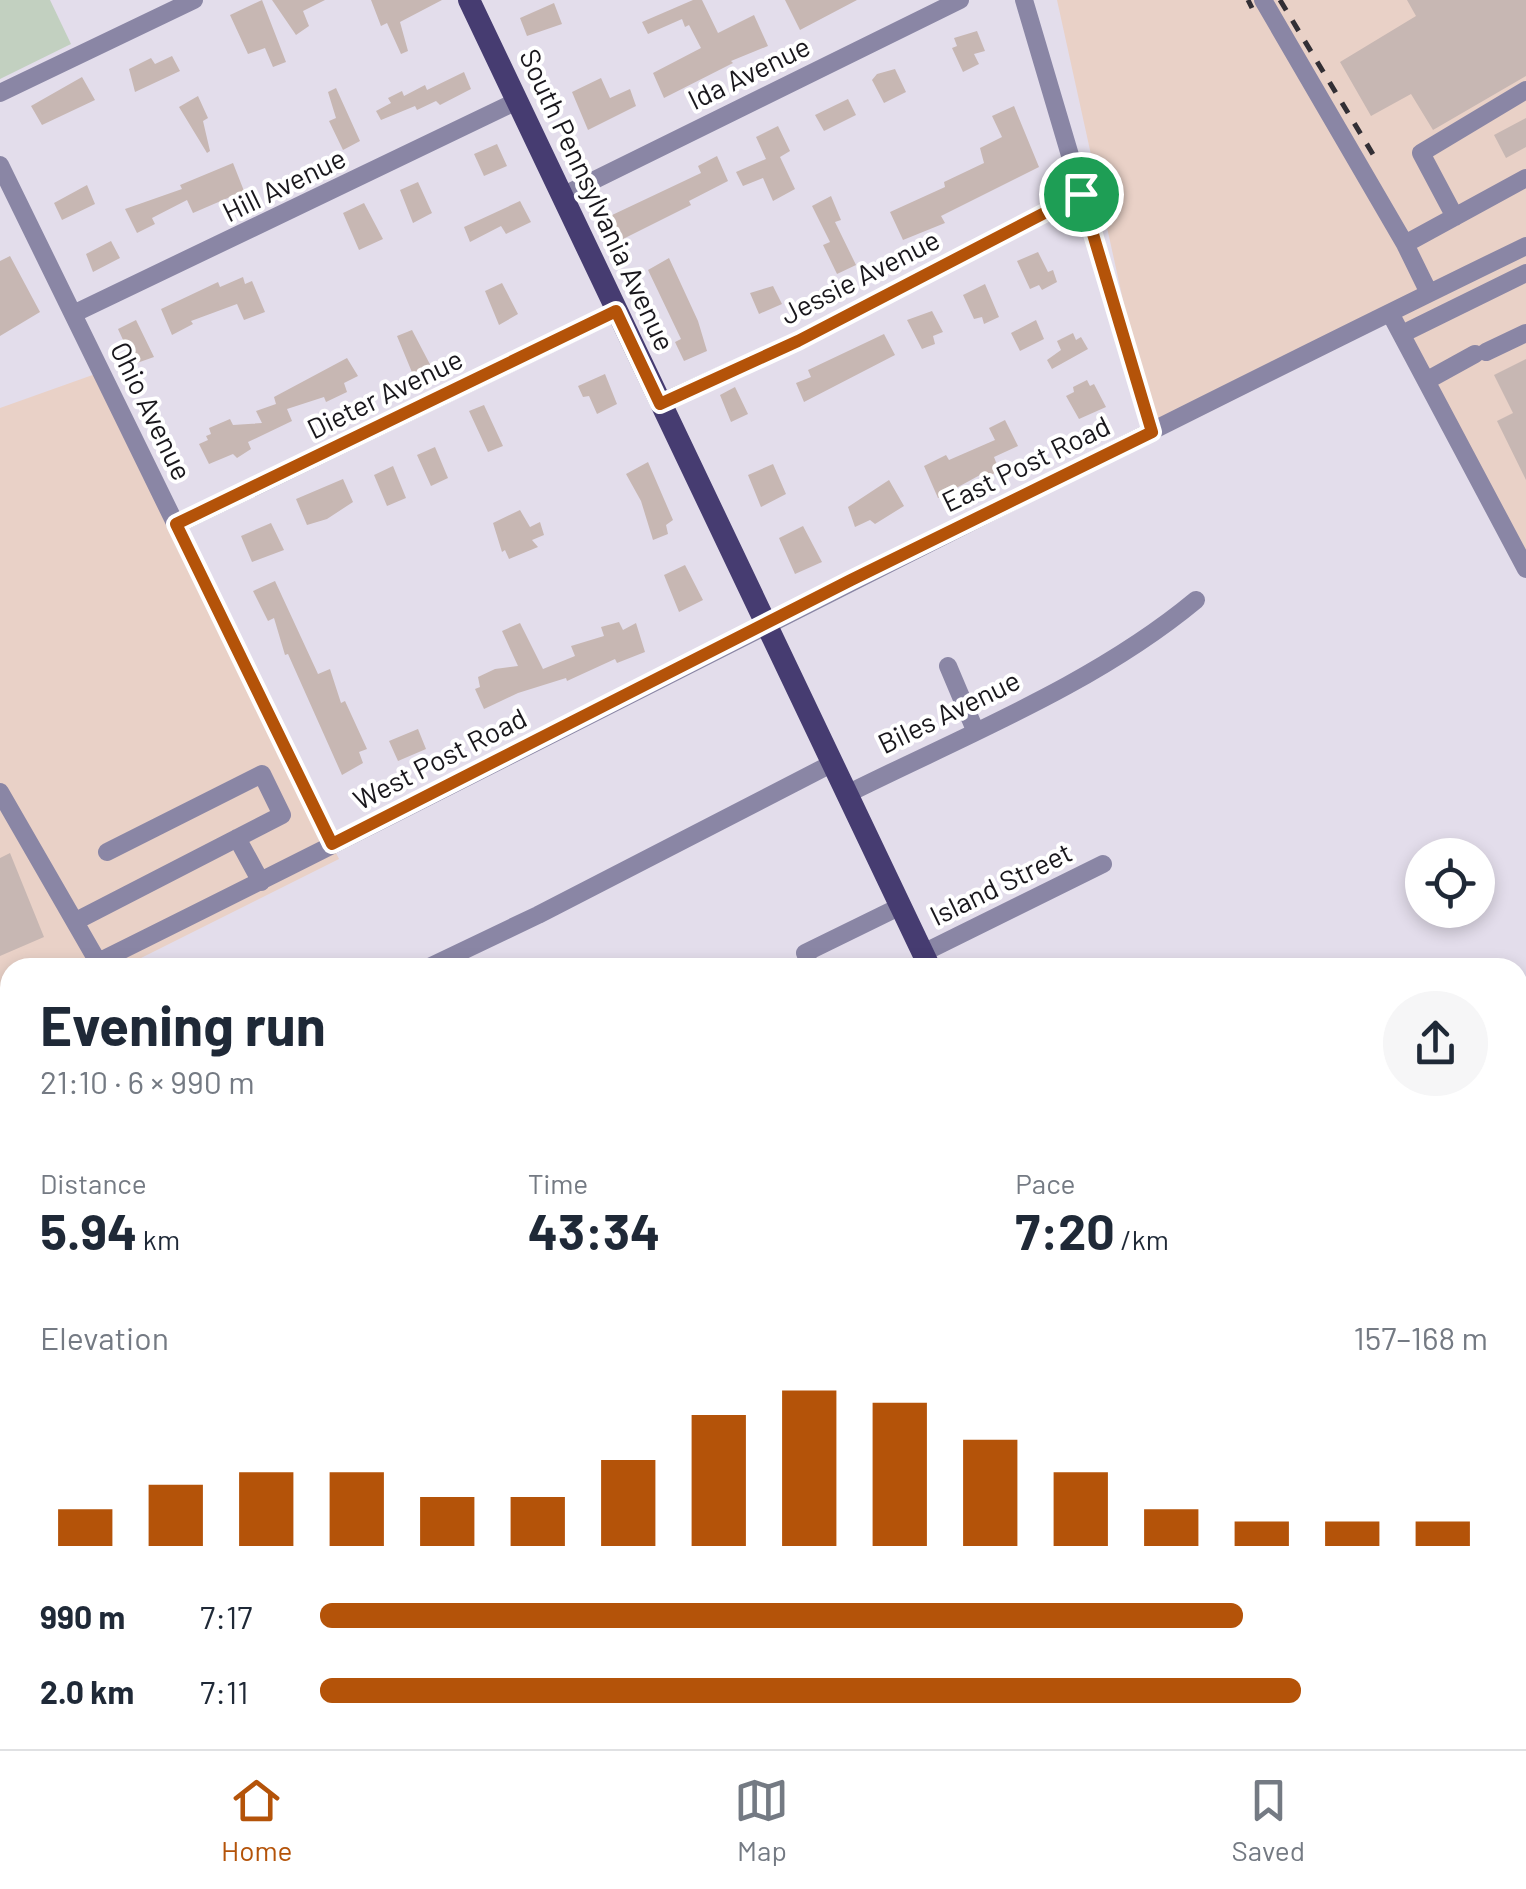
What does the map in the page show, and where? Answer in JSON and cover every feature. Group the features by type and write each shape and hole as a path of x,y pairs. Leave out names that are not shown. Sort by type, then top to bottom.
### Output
{"main road":[{"name":"South Pennsylvania Avenue","path":"468,0 926,958"}],"street":[{"path":"0,92 194,0"},
{"name":"Ida Avenue","path":"562,196 960,0"},
{"path":"1024,0 1152,432"},
{"path":"1263,0 1405,244 1429,294"},
{"path":"1456,216 1421,153 1526,90"},
{"name":"Hill Avenue","path":"73,314 517,101"},
{"name":"Ohio Avenue","path":"0,165 332,844"},
{"path":"1405,244 1526,178"},
{"name":"Jessie Avenue","path":"660,404 798,341 1081,194"},
{"name":"East Post Road","path":"765,624 1526,246"},
{"path":"1402,334 1526,273"},
{"name":"Dieter Avenue","path":"176,524 616,311"},
{"path":"1390,313 1526,569"},
{"path":"1426,380 1526,333"},
{"name":"Biles Avenue","path":"846,794 1076,680 1132,647 1196,600"},
{"name":"West Post Road","path":"106,958 765,624"},
{"path":"948,666 976,730"},
{"path":"448,958 833,763"},
{"path":"76,921 282,815 262,774 107,852"},
{"path":"0,792 76,921 89,958"},
{"path":"237,838 261,882"},
{"name":"Island Street","path":"931,958 1103,864"},
{"path":"807,958 805,953 900,906"}],"shaded area":[{"path":"1057,0 1526,0 1526,569 1390,313 1152,432"},
{"path":"101,372 339,859 141,958 0,958 0,408"}],"green space":[{"path":"0,0 50,0 71,44 0,79"}],"building":[{"path":"262,0 286,62 273,67 265,48 248,54 230,15"},
{"path":"272,0 325,0 303,11 309,26 296,35"},
{"path":"371,0 442,0 400,22 408,51 401,54 387,23 381,26"},
{"path":"693,0 702,0 718,33 754,15 768,46 731,61 664,98 653,73 701,48 682,19 648,34 642,22"},
{"path":"785,0 857,0 800,30"},
{"path":"1407,0 1526,0 1526,76 1433,130 1411,94 1371,116 1340,62 1416,16"},
{"path":"554,3 562,24 527,36 520,18"},
{"path":"977,31 985,51 974,54 979,64 963,72 952,48 957,46 954,38"},
{"path":"172,56 180,71 135,92 129,69 151,58 155,64"},
{"path":"895,69 906,92 884,103 872,80 877,74"},
{"path":"464,72 471,89 440,105 436,101 417,110 415,106 381,120 376,111 402,91 404,96 425,85 427,90"},
{"path":"82,77 95,100 42,125 31,106"},
{"path":"601,78 610,98 630,89 636,106 588,130 572,92"},
{"path":"336,88 360,141 343,150 329,121 336,118 328,92"},
{"path":"198,96 208,118 203,121 210,151 207,153 179,107"},
{"path":"848,99 856,115 824,131 815,115"},
{"path":"1014,106 1039,167 941,216 945,223 903,240 890,212 945,187 944,182 984,163 980,148 1002,137 992,116"},
{"path":"1526,118 1526,147 1506,158 1494,135"},
{"path":"778,126 790,151 780,157 795,189 773,201 763,178 743,186 736,172 766,159 756,137"},
{"path":"497,144 507,166 484,176 474,154"},
{"path":"717,156 728,181 689,201 691,205 621,240 610,216 701,173 698,166"},
{"path":"233,163 244,191 193,213 187,200 152,218 155,224 137,233 125,209 182,189 180,185"},
{"path":"418,182 432,213 413,223 400,190"},
{"path":"87,185 95,204 62,220 54,203"},
{"path":"831,196 841,220 835,222 856,265 837,274 823,245 830,242 812,206"},
{"path":"520,201 531,222 506,234 501,226 470,242 464,227"},
{"path":"364,203 383,239 359,250 343,213"},
{"path":"111,241 120,258 93,272 86,254"},
{"path":"1038,252 1048,272 1053,270 1057,282 1042,290 1039,285 1030,289 1017,261"},
{"path":"10,256 40,312 0,336 0,261"},
{"path":"669,258 698,321 707,351 684,361 675,342 681,339 648,270"},
{"path":"243,277 245,284 252,281 265,312 244,320 237,304 191,321 193,324 172,335 161,309 218,282 220,287"},
{"path":"502,283 518,314 499,325 485,291"},
{"path":"985,284 999,317 984,324 982,317 974,319 963,295"},
{"path":"773,286 782,304 759,314 750,293"},
{"path":"932,311 943,332 933,336 935,344 922,349 907,320"},
{"path":"136,320 154,357 134,364 118,329"},
{"path":"1036,320 1044,339 1020,351 1011,333"},
{"path":"412,330 434,372 416,382 397,336"},
{"path":"1073,333 1076,340 1081,337 1088,349 1052,369 1047,360 1061,350 1057,341"},
{"path":"884,334 895,355 804,402 796,383 811,377 808,370"},
{"path":"347,358 358,376 344,383 347,392 326,402 324,397 287,409 292,421 248,442 251,449 237,458 233,454 209,464 199,444 208,440 209,428 230,419 233,425 262,423 256,411 276,404 274,397"},
{"path":"1526,359 1526,480 1497,421 1513,413 1494,375"},
{"path":"605,374 617,404 597,414 589,396 583,397 578,386"},
{"path":"1087,380 1090,386 1094,384 1106,407 1079,419 1066,396"},
{"path":"735,387 748,414 731,422 720,395"},
{"path":"484,405 503,446 488,452 469,411"},
{"path":"1005,420 1018,446 994,457 999,470 983,481 980,475 938,498 924,466 995,440 989,428"},
{"path":"435,447 448,478 431,486 417,455"},
{"path":"648,462 673,520 666,525 668,534 653,540 641,501 626,474"},
{"path":"773,464 786,494 761,507 748,475"},
{"path":"393,466 406,498 387,506 374,475"},
{"path":"343,479 353,502 327,519 307,525 296,499"},
{"path":"889,480 904,506 875,524 870,520 855,527 848,507"},
{"path":"520,510 530,527 540,522 544,535 532,540 538,547 509,559 505,550 502,552 493,523"},
{"path":"271,523 284,550 252,562 241,536"},
{"path":"803,526 822,562 795,574 779,538"},
{"path":"685,565 703,600 679,612 664,575"},
{"path":"275,581 318,674 330,669 341,703 345,701 367,749 359,752 363,763 342,775 288,654 285,655 274,618 268,621 253,591"},
{"path":"619,622 623,630 636,623 645,652 617,663 615,659 567,681 566,678 518,693 484,709 475,689 480,687 478,677 495,669 518,666 502,631 520,623 543,669 575,656 571,646 604,636 601,627"},
{"path":"418,729 426,749 398,761 389,741"},
{"path":"10,853 44,937 0,956 0,858"}],"railway":[{"path":"1248,0 1252,8"},
{"path":"1280,0 1374,156"}],"route":[{"path":"1081,194 1152,432 332,844 176,524 616,311 660,404 798,341 1081,194"}]}
